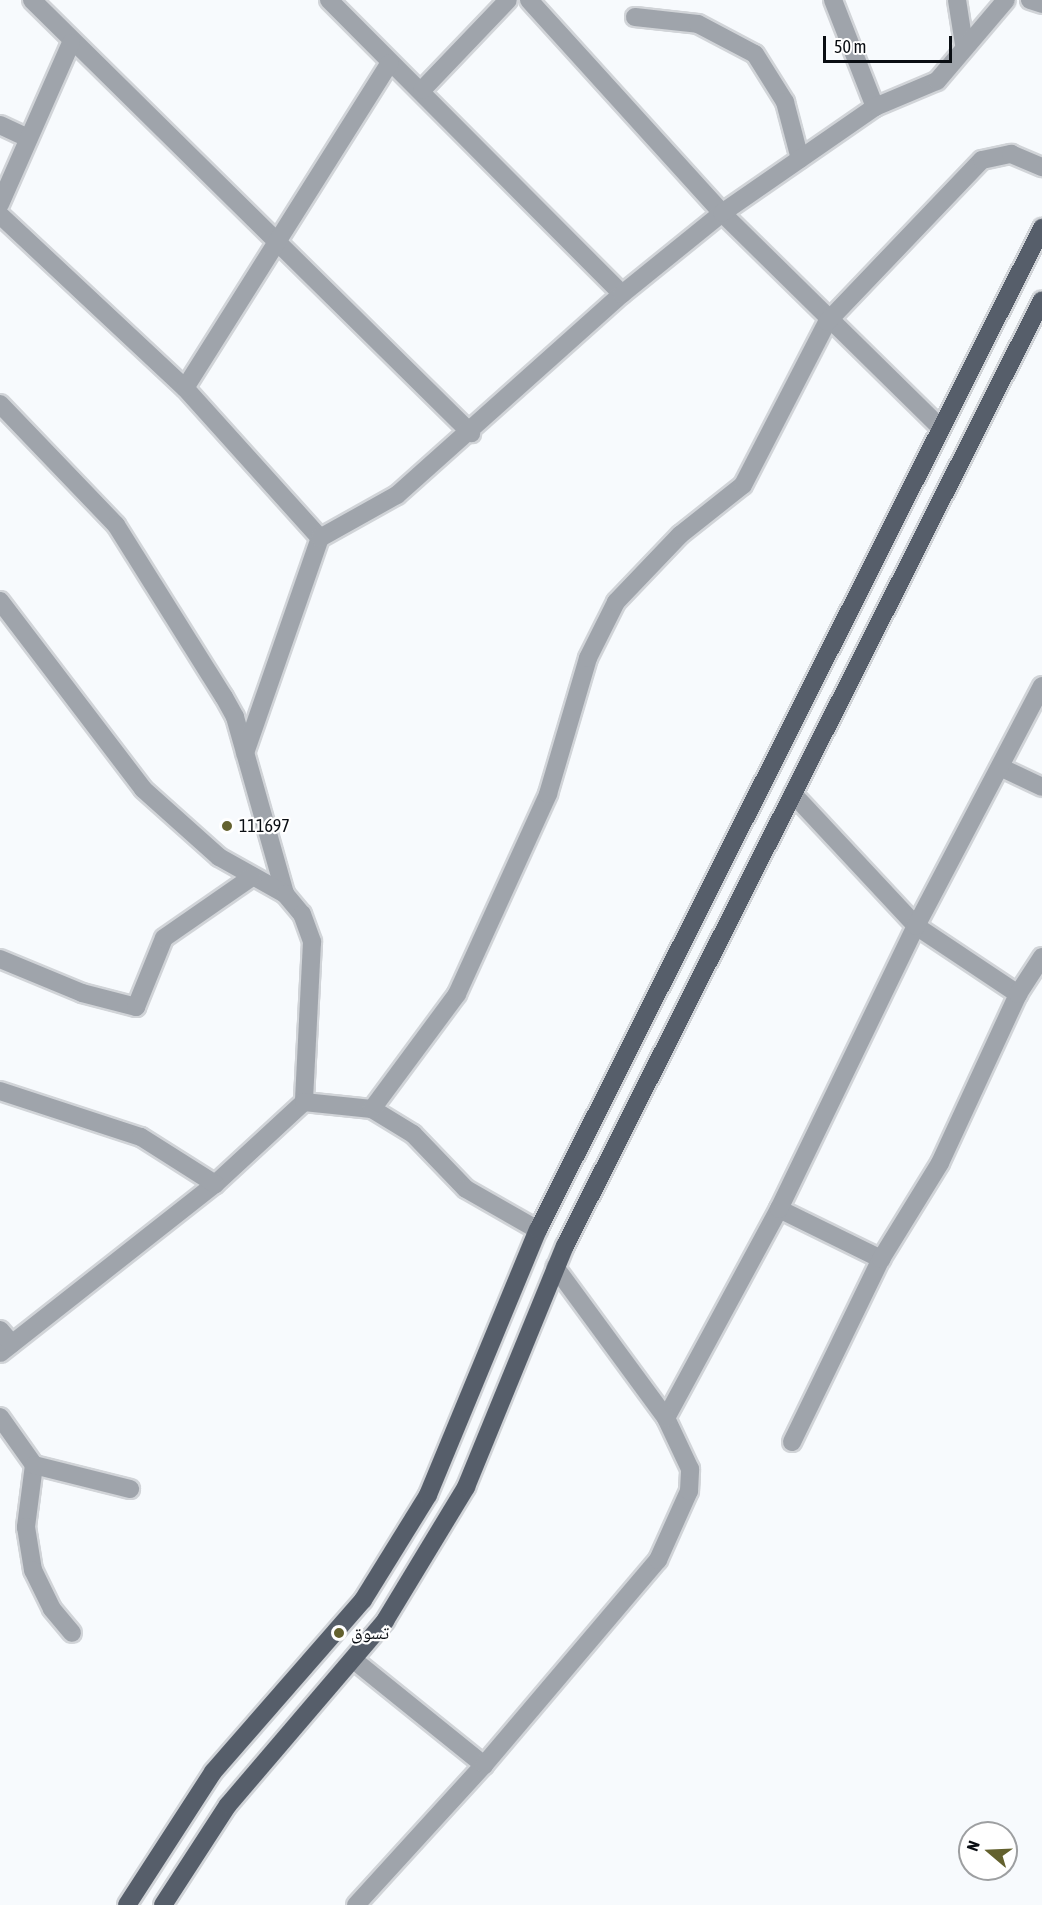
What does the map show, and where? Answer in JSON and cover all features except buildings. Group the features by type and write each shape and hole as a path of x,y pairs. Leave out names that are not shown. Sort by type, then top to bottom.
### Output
{"main road":[{"path":"127,1905 213,1772 340,1631 392,1555 461,1424 538,1230 1042,228"},
{"path":"163,1905 228,1805 355,1661 411,1583 466,1486 555,1267 1042,300"}],"street":[{"path":"32,0 71,43 471,433"},
{"path":"328,0 390,63 422,90 622,294"},
{"path":"422,90 508,0"},
{"path":"528,0 722,213 827,322 940,427"},
{"path":"833,0 875,107"},
{"path":"957,0 964,44"},
{"path":"245,753 320,538 383,505 471,433 622,294 722,213 875,107 937,81 964,44 1006,0"},
{"path":"1030,0 1042,4"},
{"path":"635,17 698,24 755,54 785,102 800,159"},
{"path":"0,204 26,137 71,43"},
{"path":"185,388 390,63"},
{"path":"0,125 26,137"},
{"path":"372,1109 457,994 548,794 588,658 611,611 680,535 743,485 827,322 982,160 1011,154 1042,167"},
{"path":"0,215 185,388 320,538"},
{"path":"0,404 116,525 224,697 245,753 285,894"},
{"path":"0,601 143,789 219,857 285,894 302,914 312,942 304,1102 215,1184 6,1349 0,1330"},
{"path":"666,1418 779,1209 916,926 1002,768 1042,686"},
{"path":"1002,768 1042,787"},
{"path":"793,794 916,926 1018,994"},
{"path":"0,959 82,993 136,1007 164,938 252,877"},
{"path":"792,1442 881,1258 950,1143 1018,994 1042,957"},
{"path":"0,1091 141,1137 215,1184"},
{"path":"304,1102 372,1109 413,1134 466,1189 538,1230"},
{"path":"779,1209 881,1258"},
{"path":"356,1905 484,1765 658,1560 675,1529 689,1491 690,1469 666,1418 555,1267"},
{"path":"0,1417 34,1465 130,1489"},
{"path":"34,1465 26,1527 28,1555 52,1609 72,1633"},
{"path":"355,1661 484,1765"}],"place":[{"name":"111697","path":"227,826"},
{"name":"تسوق","path":"339,1633"}]}
